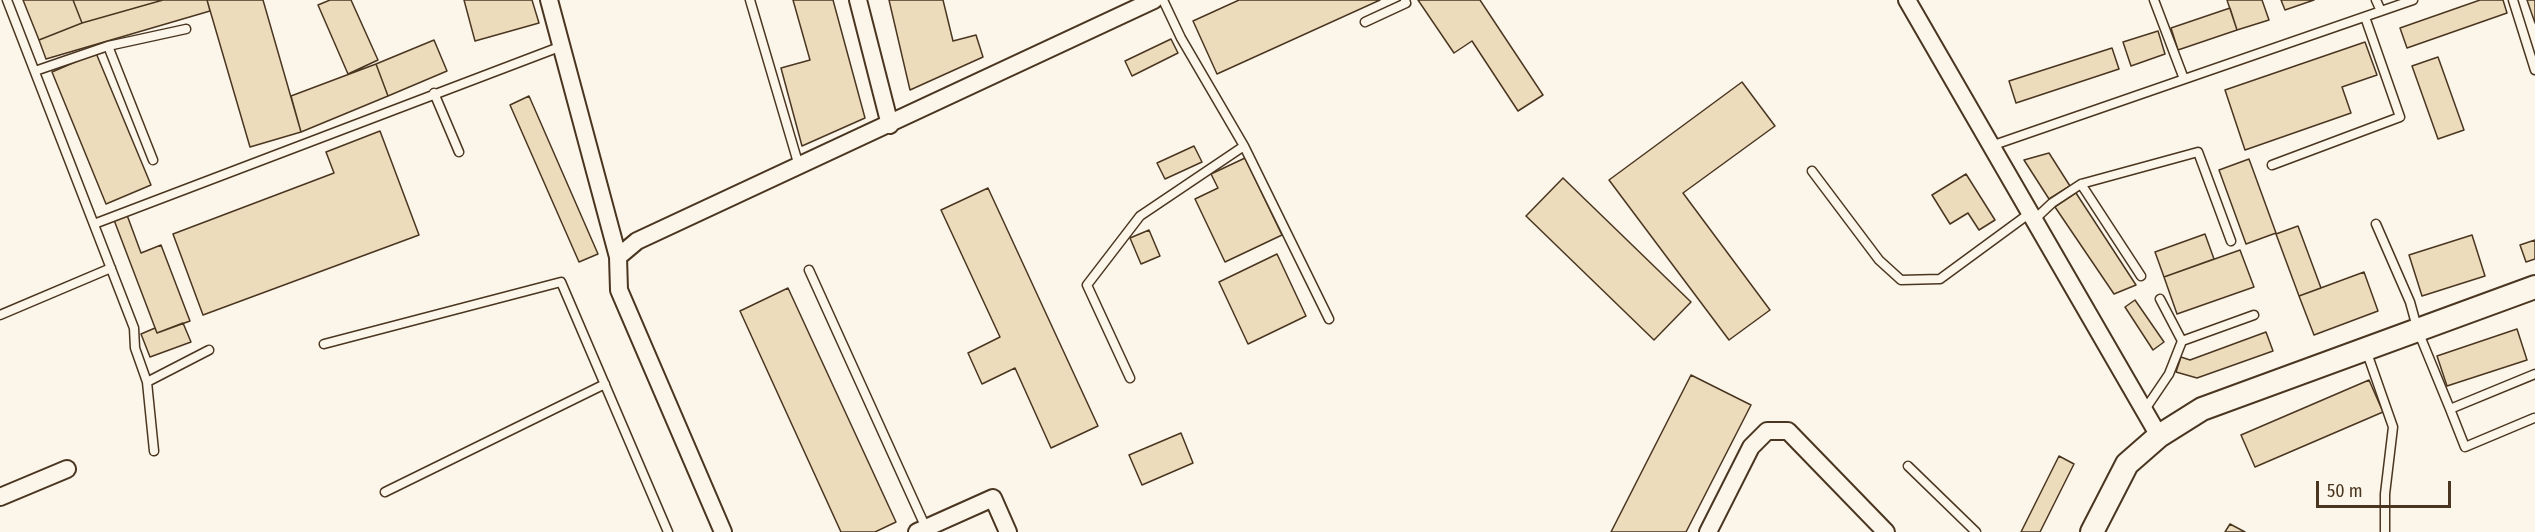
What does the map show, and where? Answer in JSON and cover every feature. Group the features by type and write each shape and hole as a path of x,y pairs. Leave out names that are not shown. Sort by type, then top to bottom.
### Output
{"street":[{"path":"549,0 618,257 619,290 723,532"},
{"path":"858,0 890,125"},
{"path":"618,257 637,241 1154,0"},
{"path":"1906,0 2158,436"},
{"path":"2092,532 2127,464 2158,436 2202,409 2535,287"},
{"path":"1708,532 1751,447 1767,430 1788,431 1886,532"},
{"path":"0,497 67,469"},
{"path":"922,530 993,498 1008,532"}],"lane":[{"path":"7,0 134,328 135,348 147,382 154,451"},
{"path":"750,0 799,166"},
{"path":"1162,0 1181,38 1244,146 1329,319"},
{"path":"1365,22 1406,3 1405,0"},
{"path":"2154,0 2184,80"},
{"path":"2376,0 2381,11"},
{"path":"1991,147 2413,0"},
{"path":"2513,0 2535,70"},
{"path":"2272,165 2400,117 2365,17"},
{"path":"35,71 108,46 186,29"},
{"path":"108,46 153,160"},
{"path":"94,224 562,46"},
{"path":"434,93 459,152"},
{"path":"1131,378 1087,285 1140,216 1244,146"},
{"path":"1812,171 1879,261 1901,280 1940,279 2081,184 2198,152 2231,240"},
{"path":"2081,184 2141,276"},
{"path":"2376,224 2410,302 2418,331 2465,447 2534,418"},
{"path":"0,315 111,268"},
{"path":"809,270 922,530"},
{"path":"324,344 561,282 668,532"},
{"path":"2160,299 2182,341"},
{"path":"2144,411 2169,374 2182,341 2254,315"},
{"path":"147,382 209,350"},
{"path":"2366,350 2393,427 2385,494 2385,532"},
{"path":"2450,409 2535,374"},
{"path":"385,492 605,384"},
{"path":"1908,466 1976,532"}],"building":[{"path":"23,0 73,0 82,23 39,40"},
{"path":"73,0 163,0 82,23"},
{"path":"163,0 207,0 210,11 46,59 39,40 82,23"},
{"path":"207,0 263,0 301,132 250,147"},
{"path":"330,0 351,0 378,60 348,74 318,5"},
{"path":"464,0 532,0 539,23 475,41"},
{"path":"793,0 833,0 865,118 802,146 781,68 810,60"},
{"path":"889,0 943,0 953,41 976,35 983,57 910,90"},
{"path":"1239,0 1380,0 1217,74 1193,21"},
{"path":"1418,0 1480,0 1543,95 1518,111 1472,41 1454,53"},
{"path":"2227,0 2262,0 2269,20 2237,30"},
{"path":"2281,0 2314,0 2285,10"},
{"path":"2480,0 2503,0 2507,13 2407,48 2400,28"},
{"path":"2527,0 2535,0 2535,23"},
{"path":"2230,8 2237,30 2178,50 2171,28"},
{"path":"2158,31 2165,54 2131,66 2123,42"},
{"path":"1171,39 1178,53 1132,76 1125,61"},
{"path":"434,40 447,71 388,96 376,64"},
{"path":"2365,42 2377,75 2342,87 2351,113 2245,150 2225,90"},
{"path":"2112,48 2119,69 2016,103 2009,81"},
{"path":"96,53 151,185 106,204 52,72"},
{"path":"2438,57 2464,130 2438,139 2412,66"},
{"path":"376,64 388,96 301,132 291,96"},
{"path":"1742,82 1775,126 1683,193 1770,310 1729,340 1609,180"},
{"path":"529,96 598,254 579,262 510,105"},
{"path":"380,131 419,235 203,315 173,234 334,173 326,152"},
{"path":"1194,146 1202,162 1165,179 1157,163"},
{"path":"2049,153 2070,186 2049,199 2024,160"},
{"path":"1245,158 1282,235 1225,262 1195,199 1218,188 1211,174"},
{"path":"2249,159 2276,233 2246,244 2219,170"},
{"path":"1966,174 1995,220 1979,230 1968,213 1950,224 1932,195"},
{"path":"1563,178 1691,302 1654,340 1526,216"},
{"path":"988,188 1098,426 1051,448 1015,368 982,384 968,353 1000,337 941,210"},
{"path":"2076,193 2136,285 2114,294 2055,207"},
{"path":"127,215 141,253 161,245 190,321 157,333 114,220"},
{"path":"2298,226 2321,288 2299,296 2276,234"},
{"path":"1149,230 1160,256 1141,264 1130,238"},
{"path":"2205,234 2214,259 2164,277 2155,252"},
{"path":"2472,235 2485,276 2422,296 2409,255"},
{"path":"2535,240 2535,259 2526,262 2520,245"},
{"path":"2240,250 2254,287 2177,314 2164,277"},
{"path":"1277,254 1306,316 1248,344 1219,282"},
{"path":"2364,272 2378,311 2314,335 2299,296"},
{"path":"788,288 896,522 875,532 841,532 740,311"},
{"path":"2135,300 2164,342 2153,350 2125,307"},
{"path":"183,323 191,342 150,357 141,334 155,328 157,333"},
{"path":"2517,329 2527,360 2447,386 2437,356"},
{"path":"2266,332 2273,351 2197,378 2176,372 2181,357 2190,360"},
{"path":"1691,375 1751,405 1686,532 1611,532"},
{"path":"2369,380 2383,412 2255,467 2241,435"},
{"path":"1181,433 1193,463 1142,485 1129,455"},
{"path":"2059,456 2074,464 2040,532 2021,532"},
{"path":"2230,524 2245,532 2225,532"}]}
